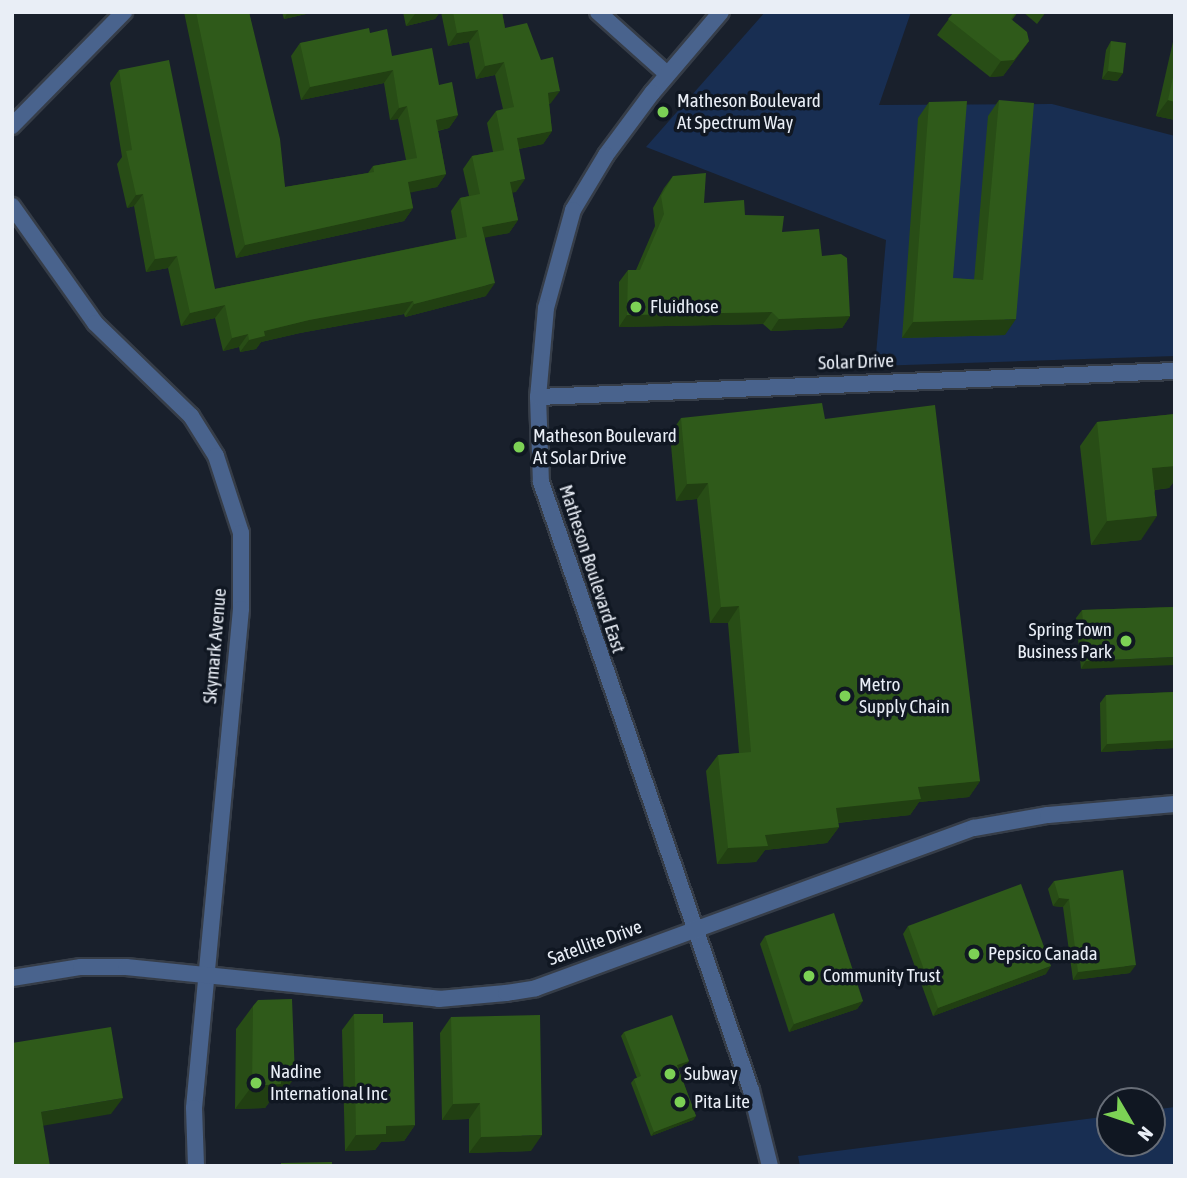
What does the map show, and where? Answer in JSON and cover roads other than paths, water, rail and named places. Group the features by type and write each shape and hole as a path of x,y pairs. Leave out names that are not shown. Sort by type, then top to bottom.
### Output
{"street":[{"path":"12,126 124,12"},
{"path":"598,12 667,74"},
{"name":"Matheson Boulevard East","path":"721,12 667,74 606,155 573,210 546,308 538,397 541,482 751,1090 770,1166"},
{"name":"Skymark Avenue","path":"12,206 95,323 167,388 191,416 216,456 236,512 243,553 241,609 194,1108 196,1166"},
{"name":"Solar Drive","path":"538,397 1175,371"},
{"name":"Satellite Drive","path":"12,978 81,967 439,999 506,993 536,988 974,828 1048,815 1175,804"}],"place":[{"name":"Matheson Boulevard At Spectrum Way","path":"663,112"},
{"name":"Fluidhose","path":"636,307"},
{"name":"Matheson Boulevard At Solar Drive","path":"519,447"},
{"name":"Spring Town Business Park","path":"1126,641"},
{"name":"Metro Supply Chain","path":"845,696"},
{"name":"Pepsico Canada","path":"974,954"},
{"name":"Community Trust","path":"809,976"},
{"name":"Subway","path":"670,1074"},
{"name":"Nadine International Inc","path":"256,1083"},
{"name":"Pita Lite","path":"680,1102"}]}
